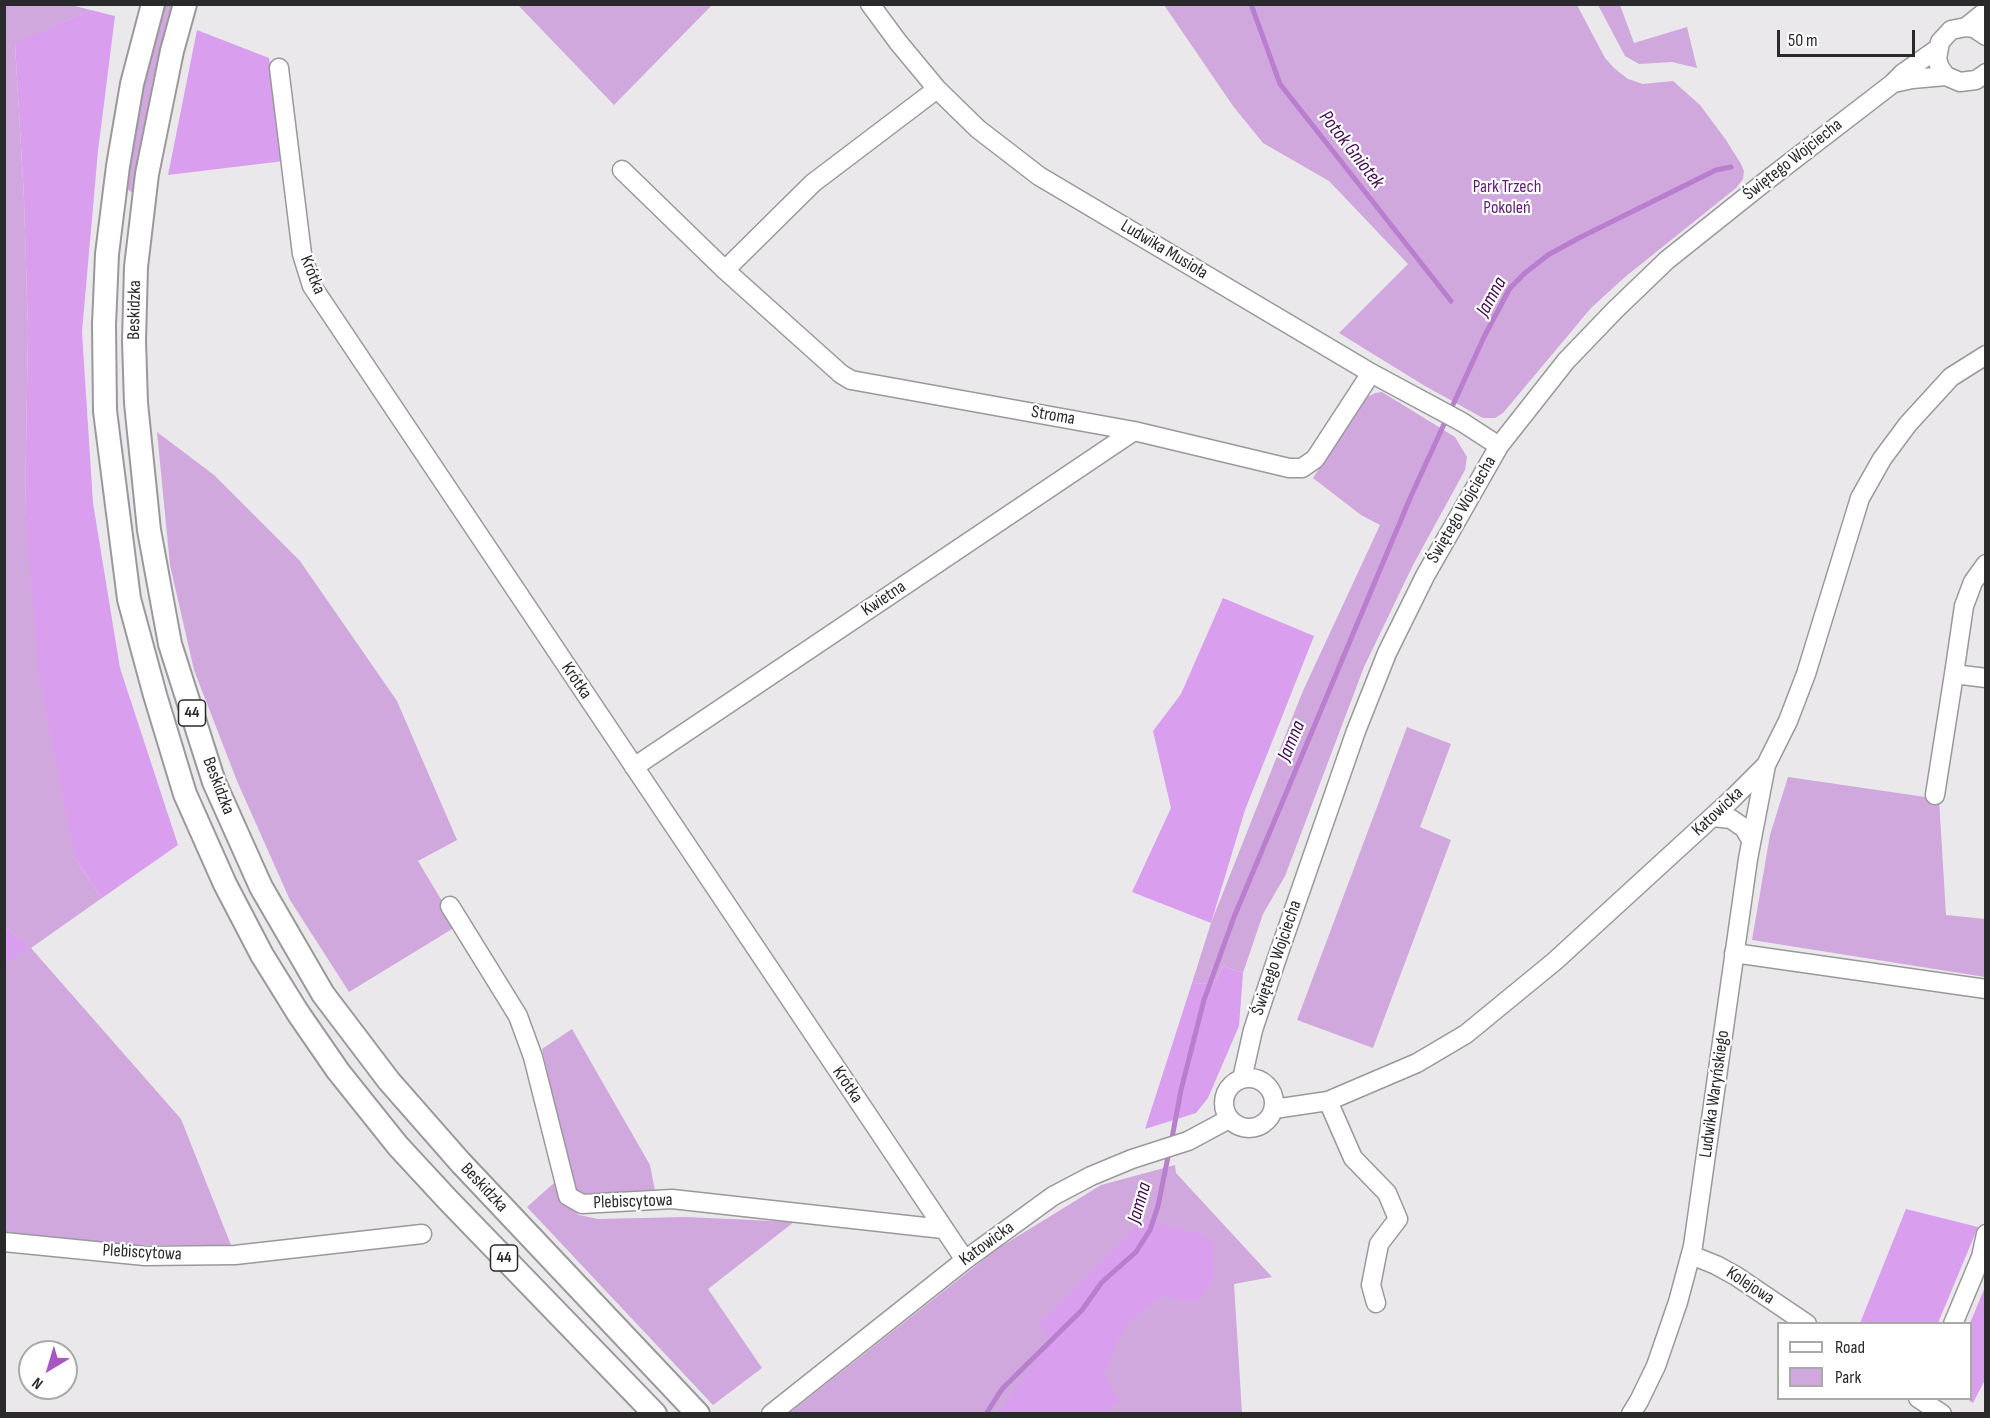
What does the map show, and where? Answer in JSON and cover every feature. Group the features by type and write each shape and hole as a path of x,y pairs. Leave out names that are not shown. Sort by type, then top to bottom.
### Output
{"main road":[{"name":"Beskidzka","path":"153,4 132,84 118,166 107,254 104,325 105,411 129,599 185,794 225,884 262,955 338,1071 398,1146 448,1200 655,1413"},
{"name":"Beskidzka","path":"185,4 172,51 146,185 136,267 134,341 136,403 149,530 170,644 214,782 261,887 300,955 323,994 389,1081 460,1163 698,1413"}],"street":[{"name":"Ludwika Musioła","path":"870,4 937,89 978,129 1039,176 1371,373 1462,422 1499,446"},
{"path":"1966,27 1986,11"},
{"path":"1966,27 1974,28 1986,36"},
{"name":"Świętego Wojciecha","path":"1242,1078 1253,1030 1276,961 1356,731 1387,653 1425,576 1499,446 1566,362 1667,260 1893,84 1903,73 1937,49 1951,30 1966,27"},
{"path":"1937,49 1937,59 1946,76"},
{"name":"Krótka","path":"279,68 302,254 312,286 965,1260"},
{"name":"Świętego Wojciecha","path":"1893,84 1912,79 1946,76 1960,82 1968,82 1985,76"},
{"path":"725,270 813,183 937,89"},
{"name":"Stroma","path":"622,170 725,270 841,374 851,380 1134,431 1289,468 1302,468 1315,459 1371,373"},
{"name":"Katowicka","path":"1274,1109 1328,1101 1417,1063 1466,1034 1555,961 1713,817 1766,765 1788,721 1806,674 1860,498 1882,459 1908,424 1951,377 1986,356"},
{"name":"Kwietna","path":"634,767 1134,431"},
{"path":"1935,795 1964,606 1973,582 1986,564"},
{"path":"1954,674 1986,678"},
{"name":"Ludwika Waryńskiego","path":"1631,1413 1656,1366 1691,1255 1700,1207 1751,840 1766,765"},
{"path":"1732,799 1746,803 1757,813"},
{"path":"1713,817 1731,819 1744,828 1751,840"},
{"name":"Plebiscytowa","path":"450,906 518,1016 533,1057 568,1196 582,1204 672,1199 943,1229"},
{"path":"1734,953 1986,989"},
{"path":"1242,1078 1256,1078 1269,1088 1274,1098 1274,1109 1266,1121 1256,1127 1237,1126 1229,1119 1224,1107 1225,1095 1231,1085 1242,1078"},
{"path":"1328,1101 1353,1158 1387,1193 1398,1219 1379,1244 1371,1285 1376,1303"},
{"name":"Katowicka","path":"771,1413 965,1260 1053,1196 1091,1176 1132,1159 1188,1141 1229,1119"},
{"name":"Plebiscytowa","path":"4,1242 145,1256 235,1255 422,1234"},
{"path":"1953,1322 1981,1257 1986,1234"},
{"name":"Kolejowa","path":"1691,1255 1736,1276 1805,1322"},
{"path":"1922,1400 1942,1413"}],"green space":[{"path":"5,5 71,5 91,10 15,44 24,198 28,330 25,509 75,858 102,898 31,948 181,1119 231,1245 111,1245 5,1233 4,963 30,948 4,926"},
{"path":"164,5 173,5 153,79 134,194 127,189 138,115"},
{"path":"518,5 712,5 614,105"},
{"name":"Park Trzech Pokoleń","path":"1164,5 1577,5 1605,58 1614,68 1628,79 1643,84 1673,81 1700,105 1741,164 1744,171 1743,179 1736,188 1625,277 1591,308 1503,413 1495,418 1483,418 1425,386 1339,333 1408,264 1329,181 1263,143 1233,106"},
{"path":"1598,5 1620,5 1634,43 1687,27 1697,68 1672,62 1639,64 1625,56"},
{"path":"1382,392 1455,437 1467,457 1465,470 1413,565 1364,667 1285,876 1263,914 1243,973 1223,966 1216,980 1204,984 1192,983 1211,923 1302,693 1380,525 1361,515 1313,478 1365,398"},
{"path":"157,432 214,475 300,561 397,701 457,840 418,861 457,926 349,992 290,900 237,781 194,670 170,565"},
{"path":"1407,727 1451,744 1420,827 1451,840 1373,1048 1297,1020"},
{"path":"1788,777 1939,799 1946,915 1985,919 1985,977 1752,940 1770,835"},
{"path":"572,1029 650,1165 655,1191 585,1197 573,1188 542,1049"},
{"path":"1175,1165 1176,1173 1272,1277 1234,1284 1242,1413 788,1414 997,1249 1101,1185"},
{"path":"554,1183 563,1202 579,1215 598,1219 686,1217 794,1222 708,1289 762,1368 713,1405 527,1207"}],"shaded area":[{"path":"91,10 115,16 98,151 82,332 93,503 120,668 178,845 102,898 75,858 39,676 25,509 28,330 24,198 15,43"},
{"path":"197,30 269,58 284,161 168,175"},
{"path":"1223,598 1314,636 1245,810 1211,923 1132,892 1171,808 1153,731 1181,694"},
{"path":"4,926 31,948 5,963 4,963"},
{"path":"1223,966 1243,973 1239,1026 1208,1098 1196,1113 1145,1129 1192,983 1204,984 1216,980"},
{"path":"1906,1209 1978,1227 1938,1322 1860,1322"},
{"path":"1142,1221 1197,1232 1212,1241 1214,1278 1195,1302 1162,1296 1124,1326 1104,1374 1119,1401 1104,1413 997,1413 1052,1341 1039,1324"},
{"path":"1985,1287 1985,1380 1973,1403 1968,1400 1972,1400 1970,1322"}],"waterway":[{"name":"Potok Gniotek","path":"1251,4 1280,84 1451,301"},
{"name":"Jamna","path":"1171,1143 1181,1090 1204,1000 1234,917 1411,496 1485,335 1510,288 1548,255 1577,239 1716,170 1731,167"},
{"name":"Jamna","path":"986,1414 1002,1389 1082,1310 1102,1282 1136,1252 1150,1230 1158,1206 1169,1152"}]}
